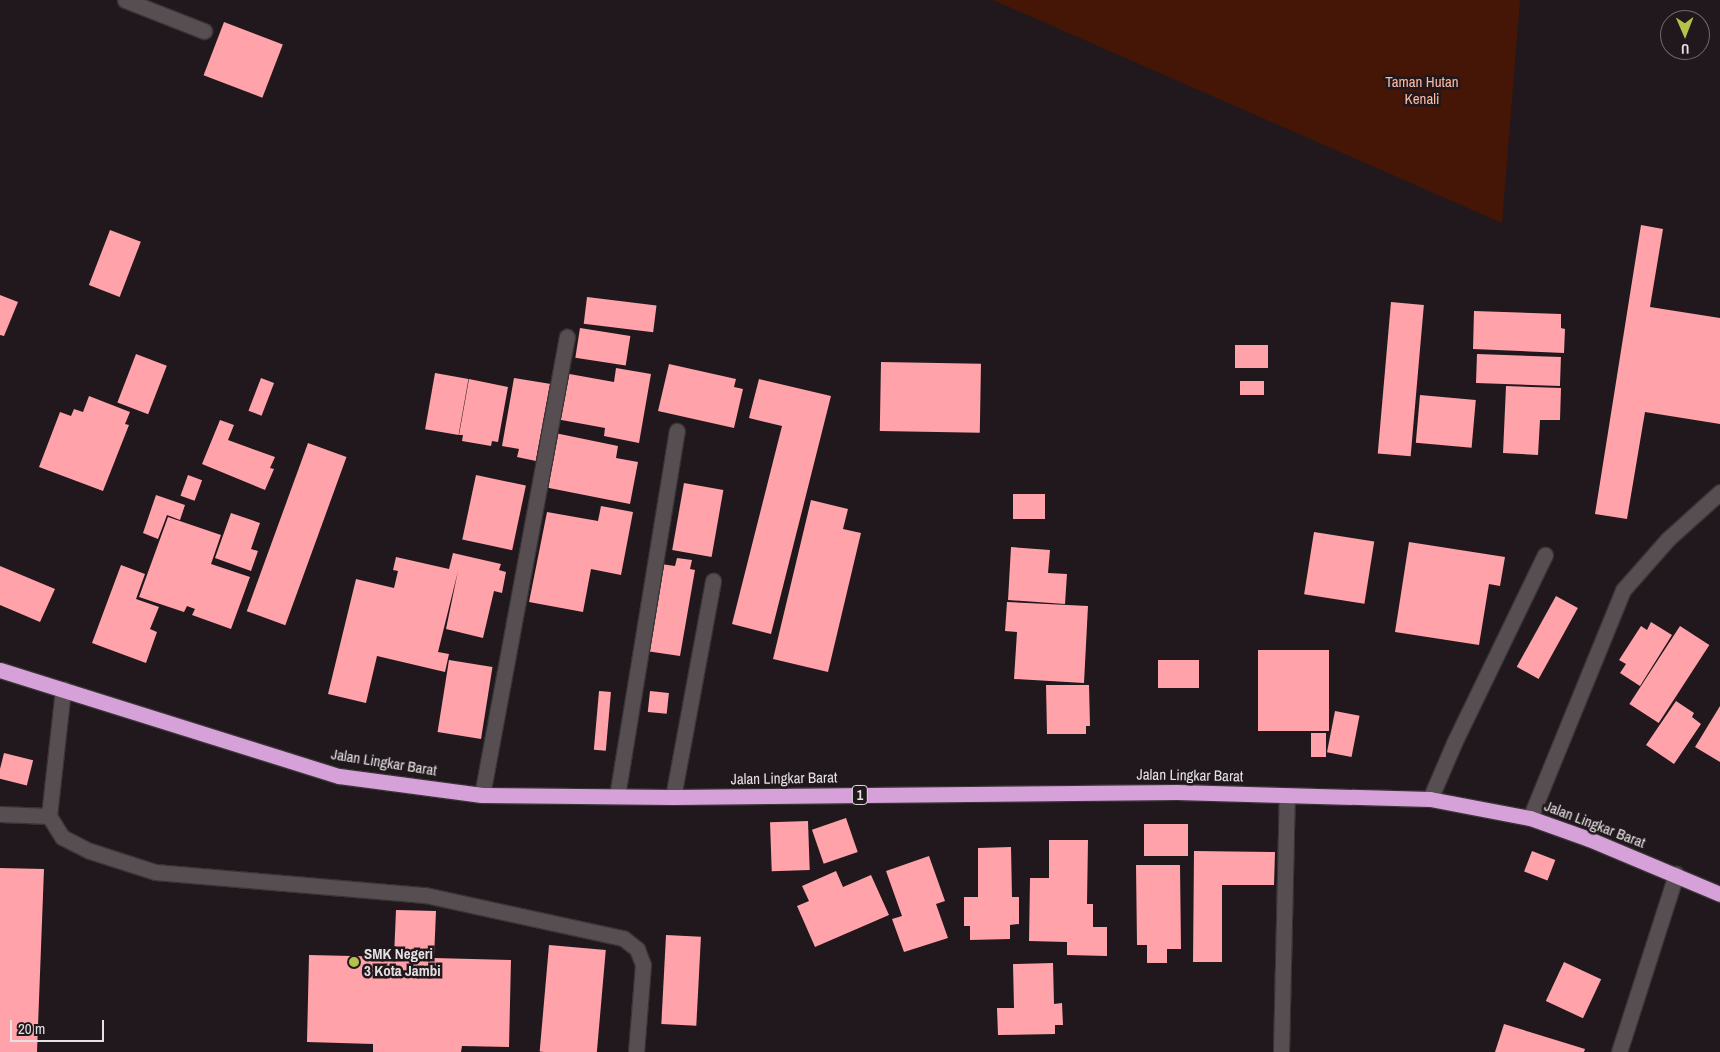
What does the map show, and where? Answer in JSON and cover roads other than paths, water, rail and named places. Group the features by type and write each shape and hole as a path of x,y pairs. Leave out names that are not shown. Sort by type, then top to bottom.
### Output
{"highway":[{"name":"Jalan Lingkar Barat","path":"0,670 339,776 482,794 674,797 1168,792 1430,799 1530,818 1676,874 1720,894"}],"street":[{"path":"125,0 204,31"},
{"path":"482,794 567,337"},
{"path":"617,796 677,431"},
{"path":"1530,818 1624,590 1668,539 1720,492"},
{"path":"1430,799 1454,743 1545,555"},
{"path":"674,797 714,581"},
{"path":"63,690 50,816 62,837 90,851 155,872 425,895 623,938 637,949 642,965 636,1052"},
{"path":"1280,1052 1287,795"},
{"path":"0,814 50,816"},
{"path":"1619,1052 1676,874"}],"place":[{"name":"SMK Negeri 3 Kota Jambi","path":"354,962"}],"park label":[{"name":"Taman Hutan Kenali","path":"1422,90"}]}
